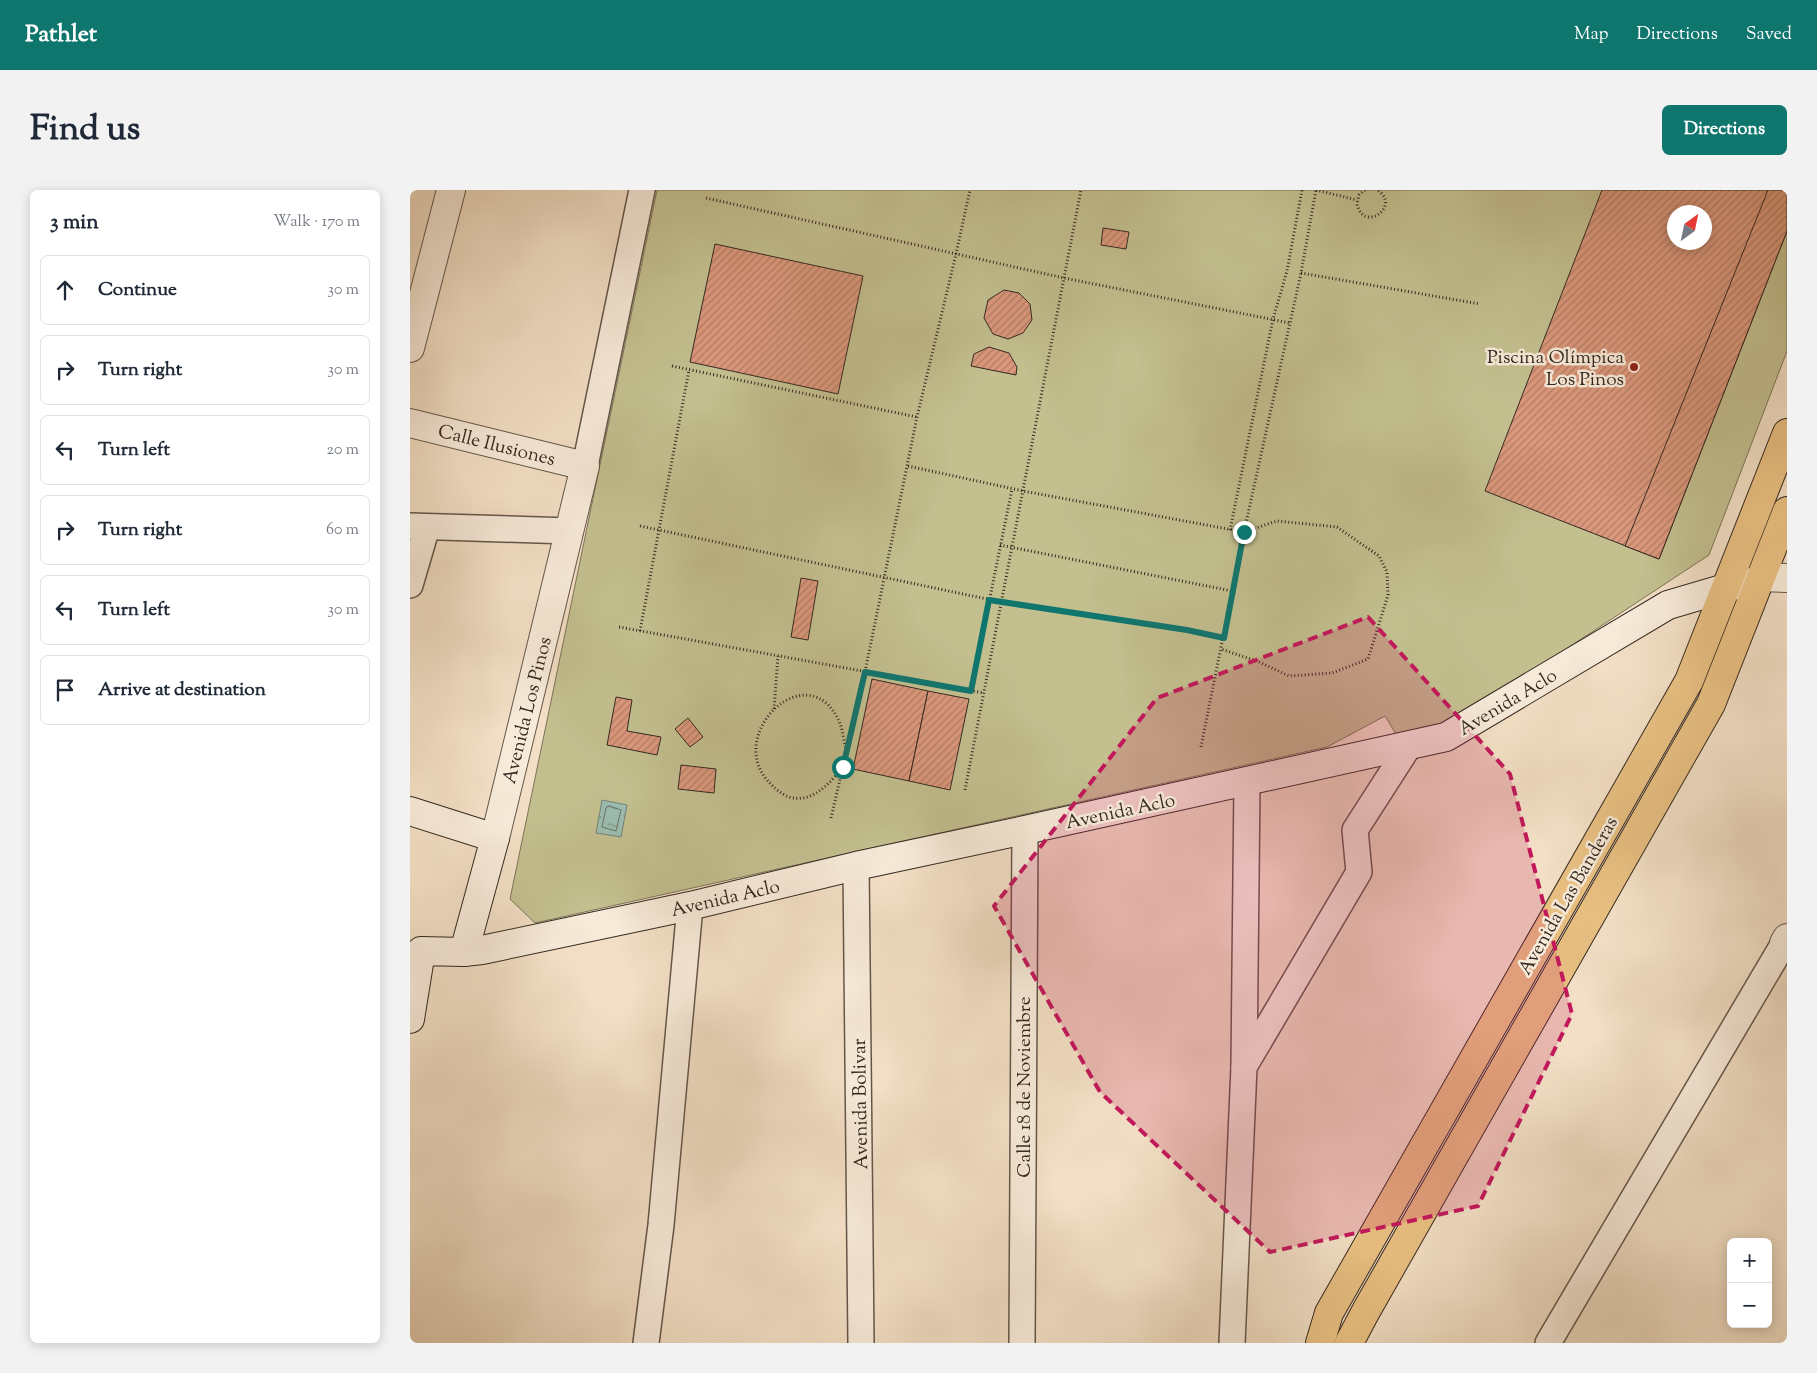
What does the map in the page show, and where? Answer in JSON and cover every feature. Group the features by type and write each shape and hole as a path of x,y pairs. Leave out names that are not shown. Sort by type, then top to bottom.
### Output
{"main road":[{"path":"410,348 451,190"},
{"name":"Calle Ilusiones","path":"410,422 585,466"},
{"name":"Avenida Las Banderas","path":"1320,1343 1333,1305 1689,681 1787,433"},
{"name":"Avenida Los Pinos","path":"473,951 495,838 585,466"},
{"name":"Avenida Las Banderas","path":"1349,1343 1710,704 1774,578 1787,511"},
{"name":"Avenida Aclo","path":"415,952 473,951 690,906 856,866 1446,737 1668,606 1726,587 1774,578"},
{"path":"410,811 495,838"},
{"path":"410,1019 415,952"}],"street":[{"path":"585,466 642,190"},
{"path":"410,585 419,526 570,531"},
{"path":"1244,1067 1360,872 1355,830 1410,746"},
{"path":"1232,1343 1244,1067 1247,782"},
{"name":"Calle 18 de Noviembre","path":"1022,1343 1025,830"},
{"name":"Avenida Bolivar","path":"856,866 862,1343"},
{"path":"646,1343 661,1225 690,906"},
{"path":"1548,1343 1786,942"}],"path":[{"path":"831,818 865,672 917,417 970,190"},
{"path":"965,790 1081,190"},
{"path":"1230,530 1273,319 1287,271 1302,190"},
{"path":"1202,747 1244,532 1301,274 1316,190 1357,200"},
{"path":"1365,190 1359,195 1357,200 1358,209 1368,217 1381,213 1385,204 1383,195 1377,190"},
{"path":"706,198 1064,278 1290,322"},
{"path":"1301,274 1480,304"},
{"path":"672,366 917,417"},
{"path":"640,631 689,370"},
{"path":"908,466 1023,492 1244,532 1277,521 1337,527 1378,556 1387,572 1388,596 1368,659 1332,673 1289,676 1258,662 1221,649"},
{"path":"971,691 1012,489"},
{"path":"640,526 989,600 1187,630 1224,638"},
{"path":"1000,545 1232,591"},
{"path":"619,627 984,693"},
{"path":"774,709 778,656"},
{"path":"843,767 830,783 819,792 804,798 789,797 774,788 761,773 756,759 755,742 774,709 788,698 802,694 814,696 828,706 839,721 846,752"}],"highlighted area":[{"path":"1368,617 1510,774 1572,1014 1478,1206 1270,1252 1100,1092 994,906 1157,698"}],"shaded area":[{"path":"657,190 1787,190 1787,351 1709,555 1452,724 1396,734 1385,716 1327,747 535,923 510,899"}],"water":[{"path":"602,800 627,805 621,837 596,833"}],"building":[{"name":"Piscina Olímpica Los Pinos","path":"1602,190 1787,190 1787,231 1659,559 1485,491"},
{"path":"1768,190 1787,190 1787,231 1659,559 1625,546"},
{"path":"1103,228 1129,232 1126,249 1101,245"},
{"path":"715,244 863,276 838,394 690,362"},
{"path":"1004,290 1019,293 1030,304 1032,320 1023,333 1008,339 993,334 984,318 988,300"},
{"path":"989,347 1009,353 1017,367 1016,375 971,366 974,354"},
{"path":"801,578 818,581 808,640 791,637"},
{"path":"872,679 928,691 909,781 853,769"},
{"path":"928,691 969,699 950,790 909,781"},
{"path":"616,697 632,700 627,731 661,737 657,755 607,745"},
{"path":"688,718 703,737 690,747 675,729"},
{"path":"681,765 716,769 714,793 678,789"}],"place":[{"name":"Piscina Olímpica Los Pinos","path":"1634,367"}],"route":[{"path":"843,767 865,672 971,691 989,600 1187,630 1224,638 1244,532"}]}
